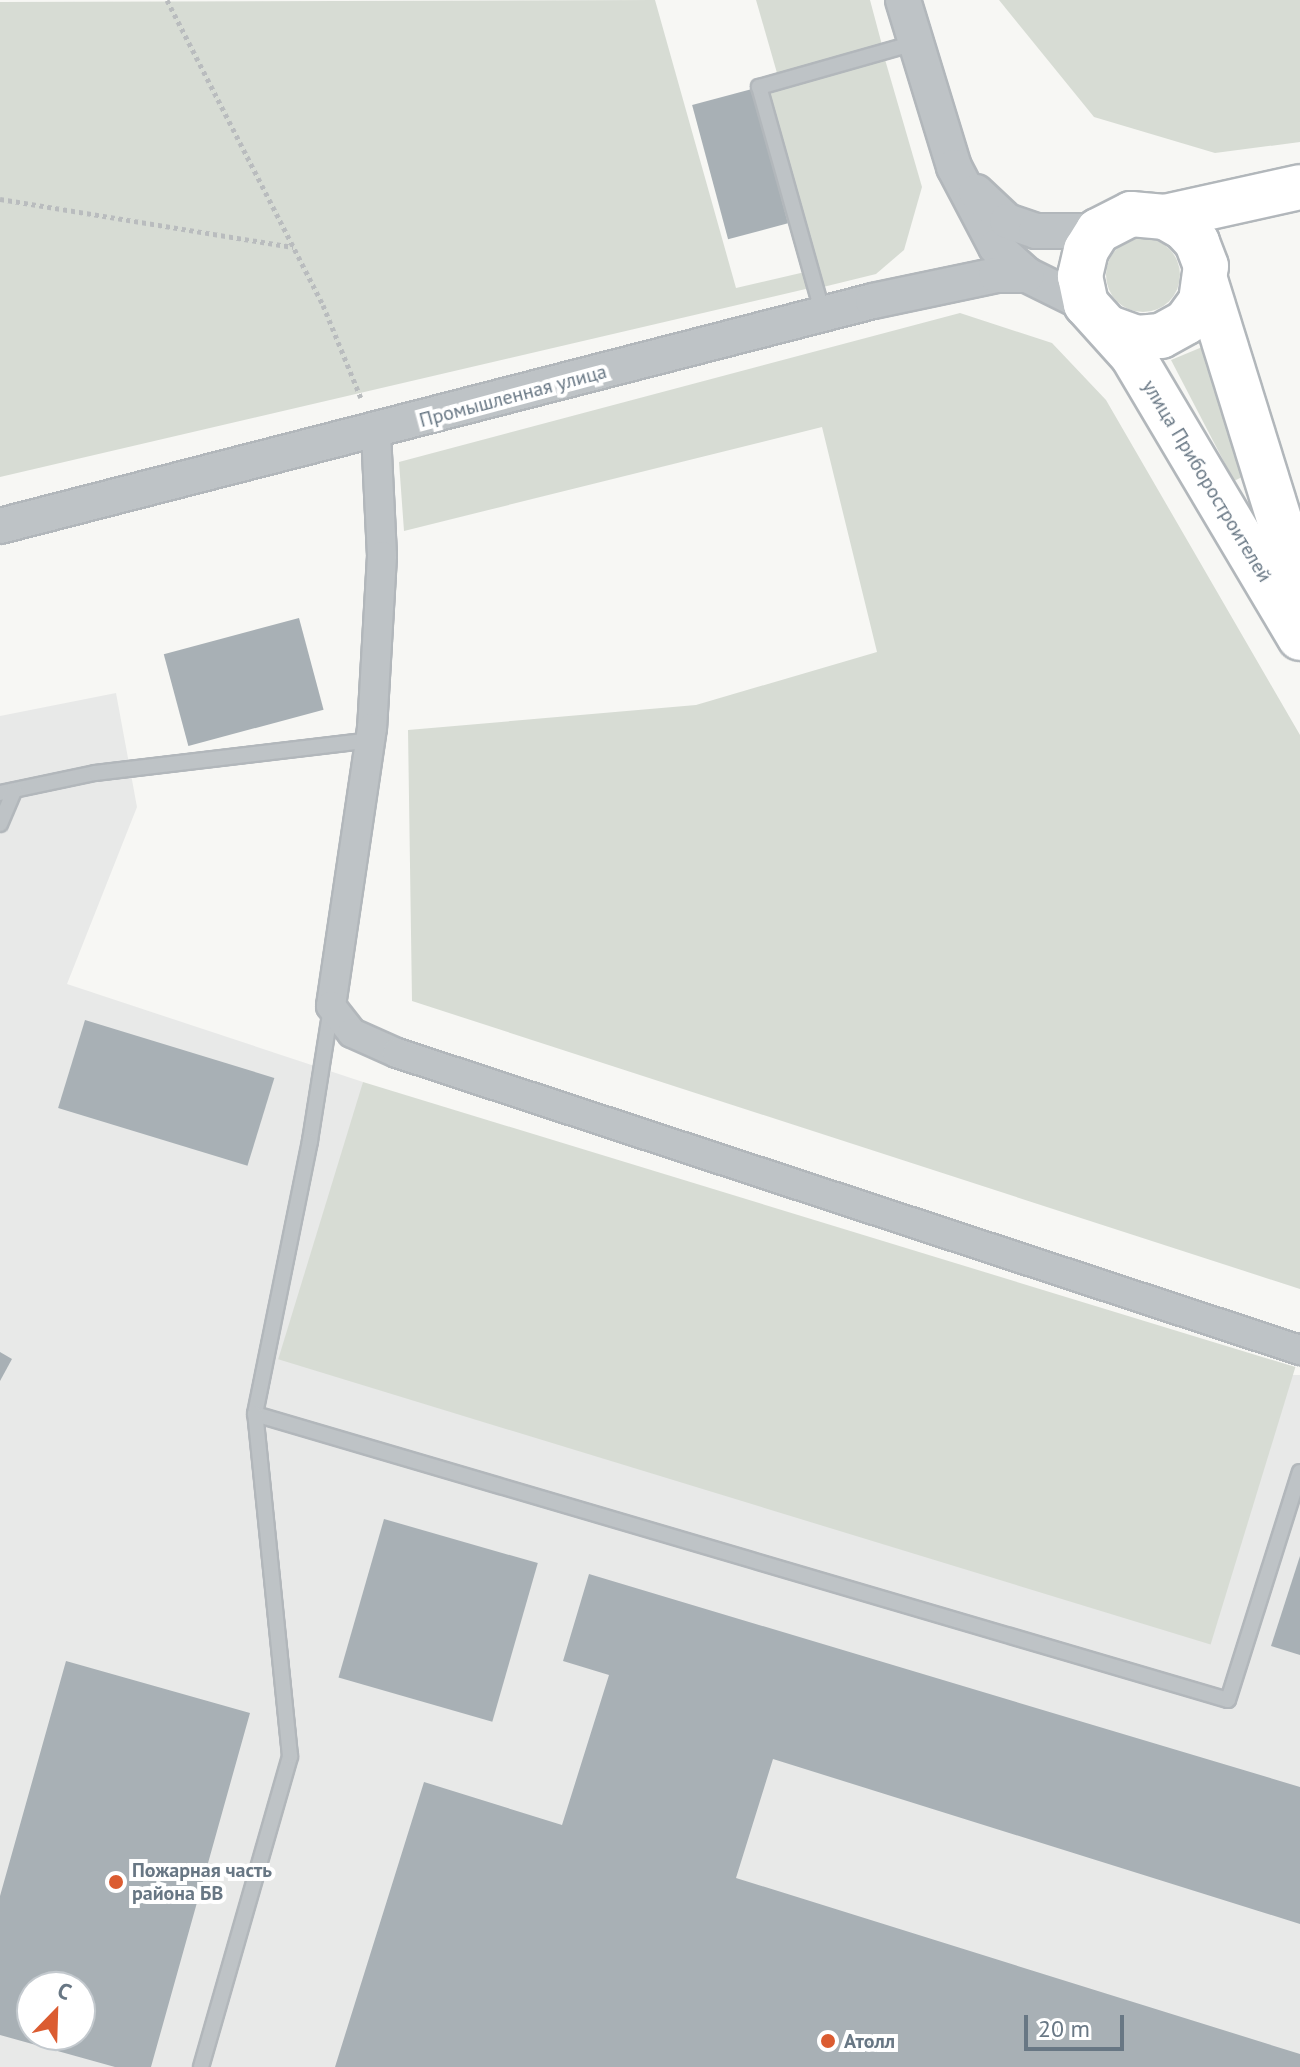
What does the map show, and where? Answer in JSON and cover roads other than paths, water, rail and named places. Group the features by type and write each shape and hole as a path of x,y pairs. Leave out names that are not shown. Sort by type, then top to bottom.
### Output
{"main road":[{"path":"1296,188 1239,224 1220,241 1186,322 1161,336 1137,338 1098,316 1080,276 1086,250 1098,231 1131,214 1165,217 1296,188"},
{"path":"1165,217 1197,242 1206,275"},
{"name":"улица Приборостроителей","path":"1206,275 1300,587"},
{"name":"улица Приборостроителей","path":"1098,316 1132,355 1300,638"}],"street":[{"path":"903,0 954,167 996,247 1027,275 1098,316"},
{"path":"954,167 1007,221 1036,231 1098,231"},
{"name":"Промышленная улица","path":"0,526 376,433 823,314 996,275 1027,275"},
{"path":"376,433 382,556 370,740 331,1006 352,1033 397,1053 1300,1350"}],"lane":[{"path":"823,314 759,87 914,43"},
{"path":"0,824 7,792 95,773 370,740"},
{"path":"201,2067 290,1756 255,1414 310,1141 331,1006"},
{"path":"255,1414 1228,1700 1300,1472"}],"place":[{"name":"Пожарная часть района БВ","path":"116,1882"},
{"name":"Атолл","path":"828,2041"}]}
